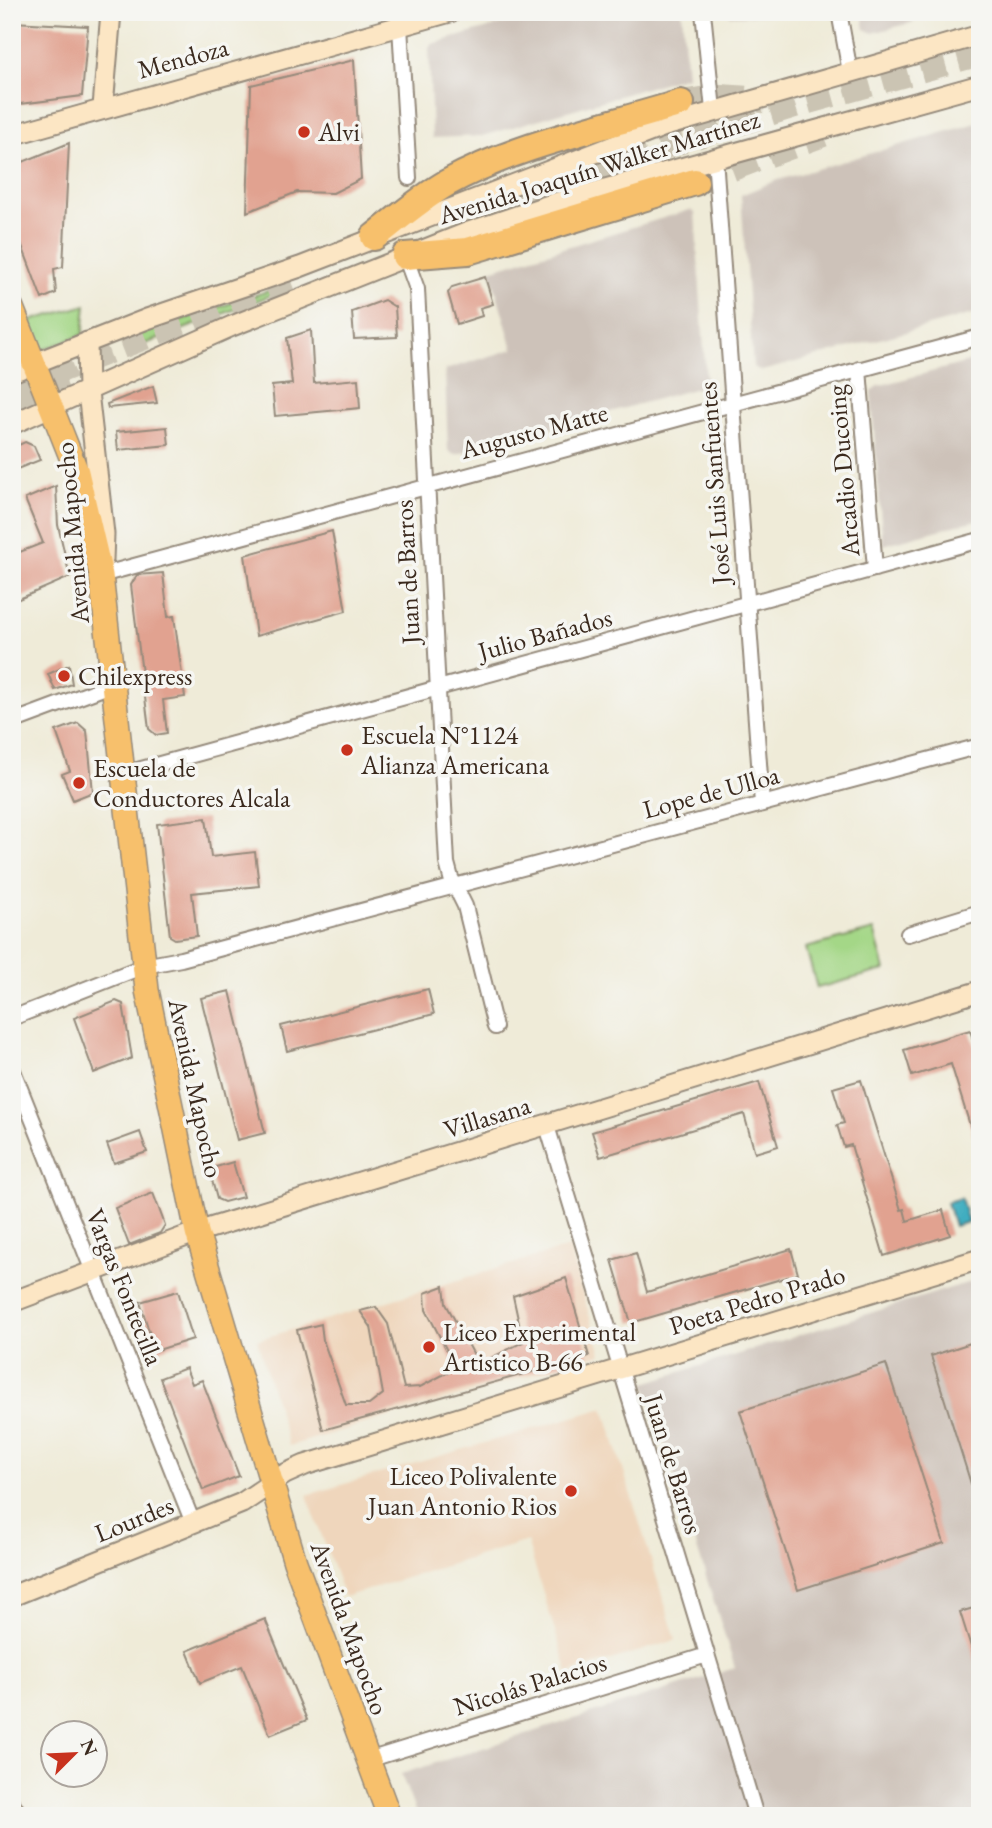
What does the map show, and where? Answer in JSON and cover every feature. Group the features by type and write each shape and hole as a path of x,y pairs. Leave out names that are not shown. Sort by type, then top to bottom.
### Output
{"highway":[{"path":"374,237 420,201 466,174 526,150 681,103"},
{"path":"405,256 468,251 695,182"}],"main road":[{"path":"12,353 16,318"},
{"path":"16,318 23,368 53,408 78,472 102,575"},
{"name":"Avenida Mapocho","path":"102,575 144,966 154,1030 197,1232 271,1484 311,1608 389,1816"}],"street":[{"path":"103,107 111,12"},
{"name":"Mendoza","path":"12,135 103,107 450,12"},
{"path":"703,12 713,110"},
{"path":"839,12 850,72"},
{"path":"400,26 410,178"},
{"name":"Avenida Joaquín Walker Martínez","path":"23,368 87,342 291,270 562,163 713,110 980,35"},
{"name":"Avenida Joaquín Walker Martínez","path":"12,424 232,326 405,256 555,203 980,85"},
{"name":"José Luis Sanfuentes","path":"715,157 762,804"},
{"name":"Juan de Barros","path":"405,256 417,289 447,863 454,886"},
{"name":"Augusto Matte","path":"102,575 980,337"},
{"name":"Avenida Mapocho","path":"87,342 88,392 104,534 102,575"},
{"name":"Arcadio Ducoing","path":"859,369 875,569"},
{"name":"Julio Bañados","path":"123,774 980,540"},
{"path":"12,722 114,684"},
{"name":"Lope de Ulloa","path":"12,1018 144,966 181,959 980,746"},
{"path":"454,886 465,906 495,1027"},
{"path":"908,934 980,912"},
{"name":"Villasana","path":"12,1302 197,1232 980,991"},
{"name":"Vargas Fontecilla","path":"12,1068 194,1523"},
{"name":"Juan de Barros","path":"547,1126 756,1816"},
{"name":"Poeta Pedro Prado","path":"271,1484 285,1474 314,1462 980,1259"},
{"name":"Lourdes","path":"12,1596 242,1503 271,1484"},
{"name":"Nicolás Palacios","path":"368,1760 707,1655"},
{"path":"12,1807 17,1816"}],"shaded area":[{"path":"545,12 682,12 687,76 482,136 432,138 429,48 432,44"},
{"path":"729,12 815,12 815,14 730,16"},
{"path":"862,12 913,12 914,22 873,33 865,29"},
{"path":"980,122 980,312 762,371 753,367 741,195 775,181"},
{"path":"690,210 695,212 706,381 701,387 454,455 448,450 445,370 513,349 490,270"},
{"path":"980,359 980,519 883,545 871,393 878,386"},
{"name":"Liceo Experimental Artistico B-66","path":"569,1247 601,1354 289,1446 257,1340"},
{"path":"980,1279 980,1816 417,1816 401,1774 735,1668 645,1383"},
{"path":"604,1408 676,1640 568,1673 527,1541 344,1597 307,1495"}],"green space":[{"path":"286,285 287,289 135,348 131,336"},
{"path":"86,305 83,335 42,350 30,321"},
{"path":"874,930 885,970 817,988 806,948"}],"water":[{"path":"961,1198 968,1222 954,1226 947,1202"}],"building":[{"path":"12,22 88,26 82,96 12,105"},
{"name":"Alvi","path":"354,60 361,179 333,193 297,192 247,212 251,85"},
{"path":"69,143 63,267 54,269 56,293 42,299 12,219 12,147 17,146 23,162"},
{"path":"485,277 493,304 480,308 482,316 457,324 448,293 452,287"},
{"path":"384,300 395,307 397,337 354,339 352,312"},
{"path":"311,330 314,383 358,379 360,408 275,416 272,386 292,384 287,338"},
{"path":"153,386 157,403 108,408 107,404"},
{"path":"167,427 169,445 118,450 116,432"},
{"path":"25,442 34,446 40,460 12,471 12,448"},
{"path":"56,486 58,525 70,577 12,602 12,555 43,543 25,499"},
{"path":"332,531 346,611 256,636 245,555"},
{"path":"163,573 168,617 174,616 185,697 163,700 167,733 156,735 149,729 131,585 137,575"},
{"path":"69,665 72,684 55,690 48,674"},
{"path":"78,723 87,731 93,792 73,800 62,774 70,771 56,731"},
{"path":"206,818 211,857 255,852 259,886 192,893 197,936 175,939 170,936 157,824"},
{"path":"428,989 434,1014 287,1051 281,1026"},
{"path":"230,991 265,1133 237,1140 201,998"},
{"path":"116,1001 123,1004 132,1058 94,1073 74,1018"},
{"path":"970,1030 980,1062 980,1148 977,1148 951,1064 912,1076 904,1050"},
{"path":"861,1080 901,1210 904,1209 907,1221 943,1210 950,1235 884,1256 851,1145 844,1147 837,1125 844,1123 833,1088"},
{"path":"759,1082 778,1146 755,1153 744,1114 600,1157 592,1132"},
{"path":"140,1132 147,1152 114,1163 107,1144"},
{"path":"233,1162 243,1197 224,1202 217,1199 209,1169"},
{"path":"153,1193 165,1225 160,1233 129,1245 115,1208"},
{"path":"791,1249 798,1274 631,1323 612,1260 636,1253 647,1292"},
{"path":"566,1278 589,1356 323,1430 297,1330 321,1324 323,1340 346,1405 369,1405 383,1394 371,1327 360,1311 376,1307 388,1324 404,1388 420,1387 456,1368 426,1310 425,1293 444,1286 446,1304 479,1364 523,1342 513,1296"},
{"path":"178,1291 193,1339 155,1351 140,1302"},
{"path":"980,1340 980,1503 977,1503 931,1356"},
{"path":"886,1364 944,1543 798,1590 740,1411"},
{"path":"186,1368 192,1384 202,1380 239,1476 203,1490 160,1378"},
{"path":"980,1606 980,1666 977,1666 960,1612"},
{"path":"265,1619 307,1720 270,1735 242,1666 200,1683 187,1651"}],"tunnel":[{"path":"510,195 801,103 980,53"},
{"path":"681,103 720,97 764,100"},
{"path":"695,182 823,134"},
{"path":"12,389 291,279"},
{"path":"12,412 69,389"}],"place":[{"name":"Alvi","path":"304,132"},
{"name":"Chilexpress","path":"64,676"},
{"name":"Escuela N°1124 Alianza Americana","path":"347,750"},
{"name":"Escuela de Conductores Alcala","path":"79,783"},
{"name":"Liceo Experimental Artistico B-66","path":"429,1347"},
{"name":"Liceo Polivalente Juan Antonio Rios","path":"571,1491"}]}
